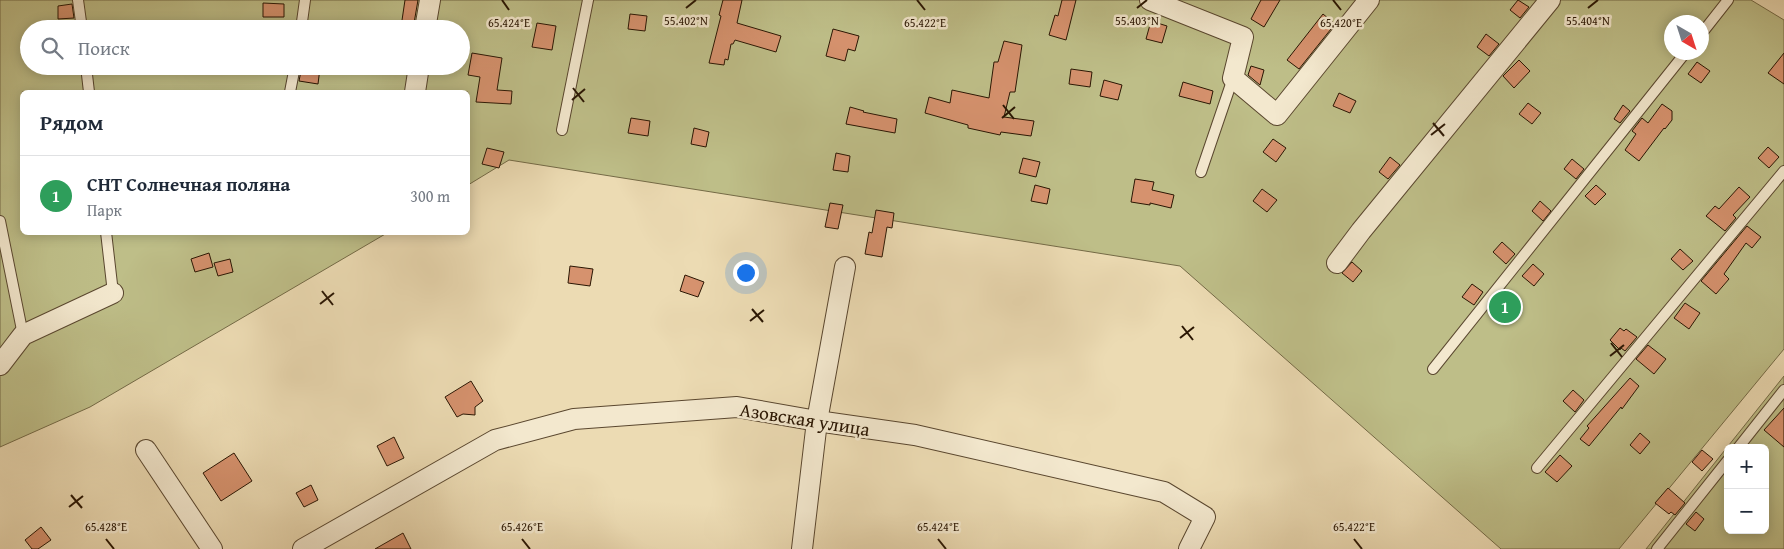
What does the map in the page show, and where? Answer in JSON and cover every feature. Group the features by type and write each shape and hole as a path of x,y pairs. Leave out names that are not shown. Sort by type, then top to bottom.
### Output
{"street":[{"path":"427,20 430,0"},
{"path":"1150,0 1244,37 1233,78 1277,115 1369,0"},
{"path":"1336,263 1550,0"},
{"path":"414,90 417,75"},
{"path":"802,549 817,421 845,267"},
{"path":"0,365 23,335 113,293"},
{"name":"Азовская улица","path":"303,549 495,440 574,419 737,407 916,435 1164,492 1205,517 1189,549"},
{"path":"146,450 212,549"}],"lane":[{"path":"78,0 81,20"},
{"path":"302,20 305,0"},
{"path":"562,130 588,0"},
{"path":"1709,25 1728,0"},
{"path":"1432,369 1680,60"},
{"path":"87,75 89,90"},
{"path":"290,90 293,75"},
{"path":"1202,172 1233,78"},
{"path":"1537,468 1784,171"},
{"path":"0,221 23,335"},
{"path":"106,235 113,293"},
{"path":"1741,444 1784,390"},
{"path":"1657,549 1724,465"}],"green space":[{"path":"0,0 1751,0 1784,20 1784,349 1619,549 1501,549 1180,266 509,160 470,184 470,90 20,90 20,235 384,235 90,407 0,447"},
{"path":"1784,376 1784,549 1646,549 1724,451 1724,534 1769,534 1769,444 1730,444"}],"building":[{"path":"405,0 418,0 415,20 402,20"},
{"path":"723,0 742,0 737,23 781,36 776,52 735,40 731,44 728,60 725,59 724,65 709,63 721,16 719,15"},
{"path":"1062,0 1076,0 1066,40 1049,35 1055,15 1058,16"},
{"path":"1261,0 1280,0 1264,27 1251,19"},
{"path":"1518,0 1529,7 1520,18 1510,10"},
{"path":"263,3 284,4 284,17 263,17"},
{"path":"72,4 74,18 58,19 58,6"},
{"path":"630,14 647,16 645,31 628,29"},
{"path":"1323,14 1335,24 1299,69 1287,60"},
{"path":"1151,21 1167,26 1162,43 1146,39"},
{"path":"537,23 556,26 552,50 532,47"},
{"path":"833,29 859,36 855,51 848,49 845,61 826,56"},
{"path":"1486,34 1499,44 1489,56 1477,47"},
{"path":"1004,41 1022,45 1015,92 1010,92 1004,117 1034,121 1031,136 1001,132 1000,135 968,128 968,125 925,113 929,97 950,103 952,90 989,98 994,62 998,62"},
{"path":"472,53 502,58 497,90 512,91 511,104 476,102 480,77 468,75 470,75"},
{"path":"1784,53 1784,84 1768,73"},
{"path":"1519,60 1530,71 1514,88 1503,76"},
{"path":"1697,62 1710,71 1701,83 1688,74"},
{"path":"1251,66 1264,70 1260,85 1248,75"},
{"path":"1071,69 1092,72 1090,87 1069,84"},
{"path":"300,75 319,75 318,84 299,81"},
{"path":"1104,80 1122,85 1118,100 1100,96"},
{"path":"1183,82 1213,91 1210,104 1179,96"},
{"path":"1339,93 1356,101 1350,113 1333,106"},
{"path":"1528,103 1541,113 1532,124 1519,114"},
{"path":"1662,104 1672,111 1672,120 1639,161 1625,150 1636,134 1632,131 1642,118 1648,123"},
{"path":"1623,105 1630,111 1620,123 1614,119"},
{"path":"850,107 863,112 897,119 895,133 846,124"},
{"path":"631,118 650,121 648,136 628,133"},
{"path":"694,128 709,132 706,147 691,144"},
{"path":"1273,139 1286,148 1276,162 1263,152"},
{"path":"1768,147 1779,157 1769,168 1758,158"},
{"path":"487,148 504,152 499,168 482,164"},
{"path":"836,153 850,156 848,172 833,170"},
{"path":"1390,157 1400,165 1388,179 1379,172"},
{"path":"1023,158 1040,162 1036,177 1019,173"},
{"path":"1572,159 1584,169 1576,179 1564,169"},
{"path":"1135,179 1154,182 1152,190 1174,195 1171,208 1150,203 1150,205 1131,202"},
{"path":"1035,185 1050,189 1047,204 1031,201"},
{"path":"1596,185 1606,194 1595,205 1585,196"},
{"path":"1739,187 1750,197 1733,215 1736,218 1725,231 1706,216 1715,206 1719,209"},
{"path":"1262,189 1277,200 1267,212 1253,201"},
{"path":"1540,201 1551,211 1543,221 1532,211"},
{"path":"830,203 843,205 838,229 825,227"},
{"path":"876,210 894,213 892,228 887,227 882,257 865,254 869,232 872,233"},
{"path":"1747,226 1761,237 1752,248 1746,243 1724,274 1729,279 1716,294 1701,281"},
{"path":"1502,242 1515,254 1506,264 1493,252"},
{"path":"1680,249 1693,261 1683,270 1671,259"},
{"path":"209,253 213,267 195,272 191,259"},
{"path":"230,259 233,272 218,276 214,263"},
{"path":"1352,262 1362,271 1353,282 1342,273"},
{"path":"1533,264 1544,274 1534,286 1522,276"},
{"path":"570,266 593,269 590,286 568,283"},
{"path":"685,275 704,282 698,297 680,291"},
{"path":"1472,284 1483,292 1474,305 1462,297"},
{"path":"1685,303 1700,313 1689,329 1674,318"},
{"path":"1620,328 1624,331 1626,329 1637,337 1625,351 1621,348 1620,350 1610,340"},
{"path":"1648,345 1666,359 1654,374 1636,359"},
{"path":"1630,378 1639,386 1622,409 1621,407 1589,446 1580,439 1589,428 1587,426"},
{"path":"471,381 483,401 475,407 475,415 463,414 457,417 445,397"},
{"path":"1573,390 1584,400 1575,412 1563,401"},
{"path":"1784,408 1784,447 1764,430"},
{"path":"1640,433 1650,442 1640,454 1630,445"},
{"path":"394,437 404,458 387,466 377,446"},
{"path":"1702,450 1713,459 1702,471 1692,462"},
{"path":"234,453 252,481 221,501 203,473"},
{"path":"1560,455 1572,466 1557,482 1545,472"},
{"path":"311,485 318,500 304,507 296,493"},
{"path":"1668,488 1685,503 1675,515 1671,512 1669,514 1655,503"},
{"path":"1696,512 1704,519 1695,531 1686,524"},
{"path":"41,527 51,540 38,549 32,549 25,540"},
{"path":"403,533 411,549 375,549"}],"place":[{"name":"СНТ Солнечная поляна","path":"1505,307"}]}
